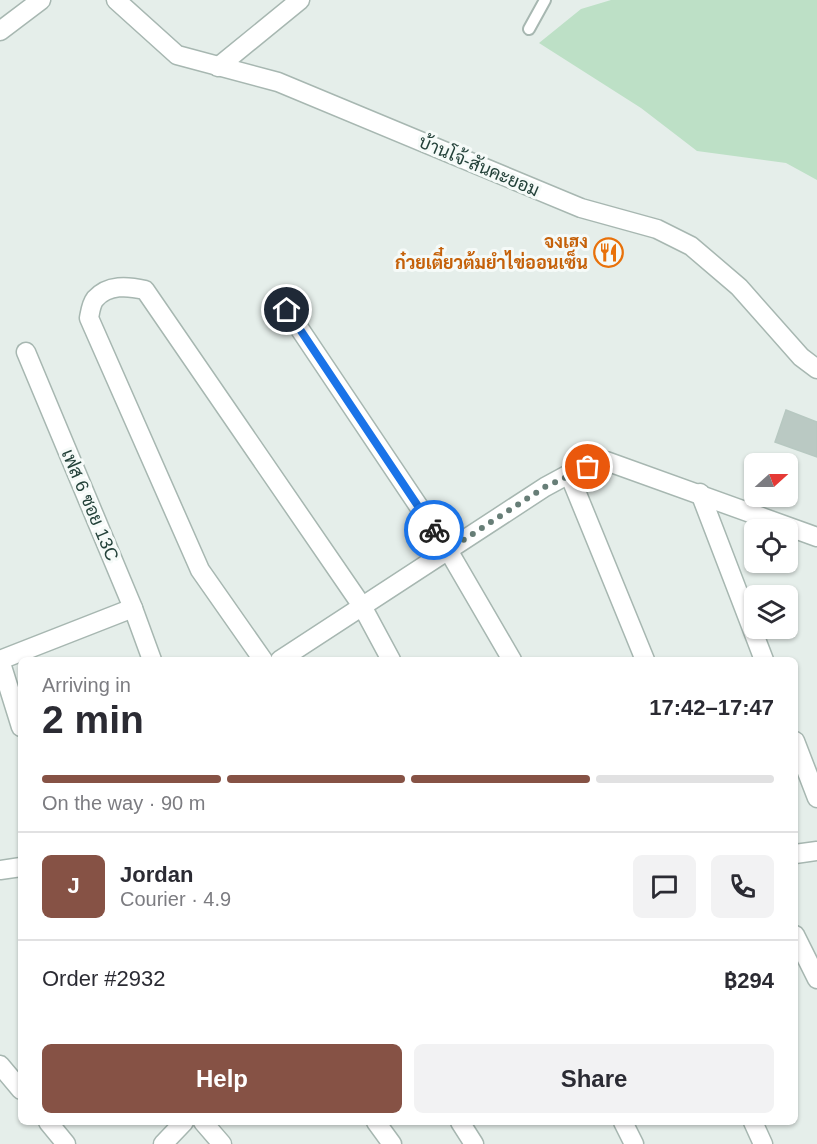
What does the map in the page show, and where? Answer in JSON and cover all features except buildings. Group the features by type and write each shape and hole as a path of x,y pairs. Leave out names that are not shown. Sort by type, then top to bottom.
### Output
{"street":[{"path":"0,31 41,0"},
{"name":"บ้านโจ้-สันคะยอม","path":"116,0 177,56 278,82 581,208 657,229 692,246 739,287 801,357 817,369"},
{"path":"218,67 288,3"},
{"path":"261,657 200,570 88,318 94,300 111,288 126,286 146,290 362,606 389,657"},
{"path":"287,310 448,550 510,657"},
{"name":"เฟส 6 ซอย 13C","path":"26,352 133,608 151,657"},
{"path":"285,657 545,487 569,474 606,461 817,537"},
{"path":"569,474 644,657"},
{"path":"700,494 763,657"},
{"path":"18,717 0,660 133,608"},
{"path":"798,749 817,798"},
{"path":"798,854 817,851"},
{"path":"0,870 18,867"},
{"path":"798,941 817,979"},
{"path":"0,1065 18,1086"},
{"path":"50,1125 66,1144"},
{"path":"163,1144 181,1125"},
{"path":"206,1125 222,1144"},
{"path":"378,1125 392,1144"},
{"path":"462,1125 474,1144"},
{"path":"624,1125 634,1144"},
{"path":"754,1125 763,1144"}],"lane":[{"path":"529,29 545,0"}],"green space":[{"path":"611,0 817,0 817,180 786,163 697,151 641,108 539,43 581,9"}],"way so far":[{"path":"434,530 448,550 545,487 588,467"}],"place":[{"name":"จงเฮง ก๋วยเตี๋ยวต้มยำไข่ออนเซ็น","path":"609,252"}],"route":[{"path":"287,310 434,530"}]}
